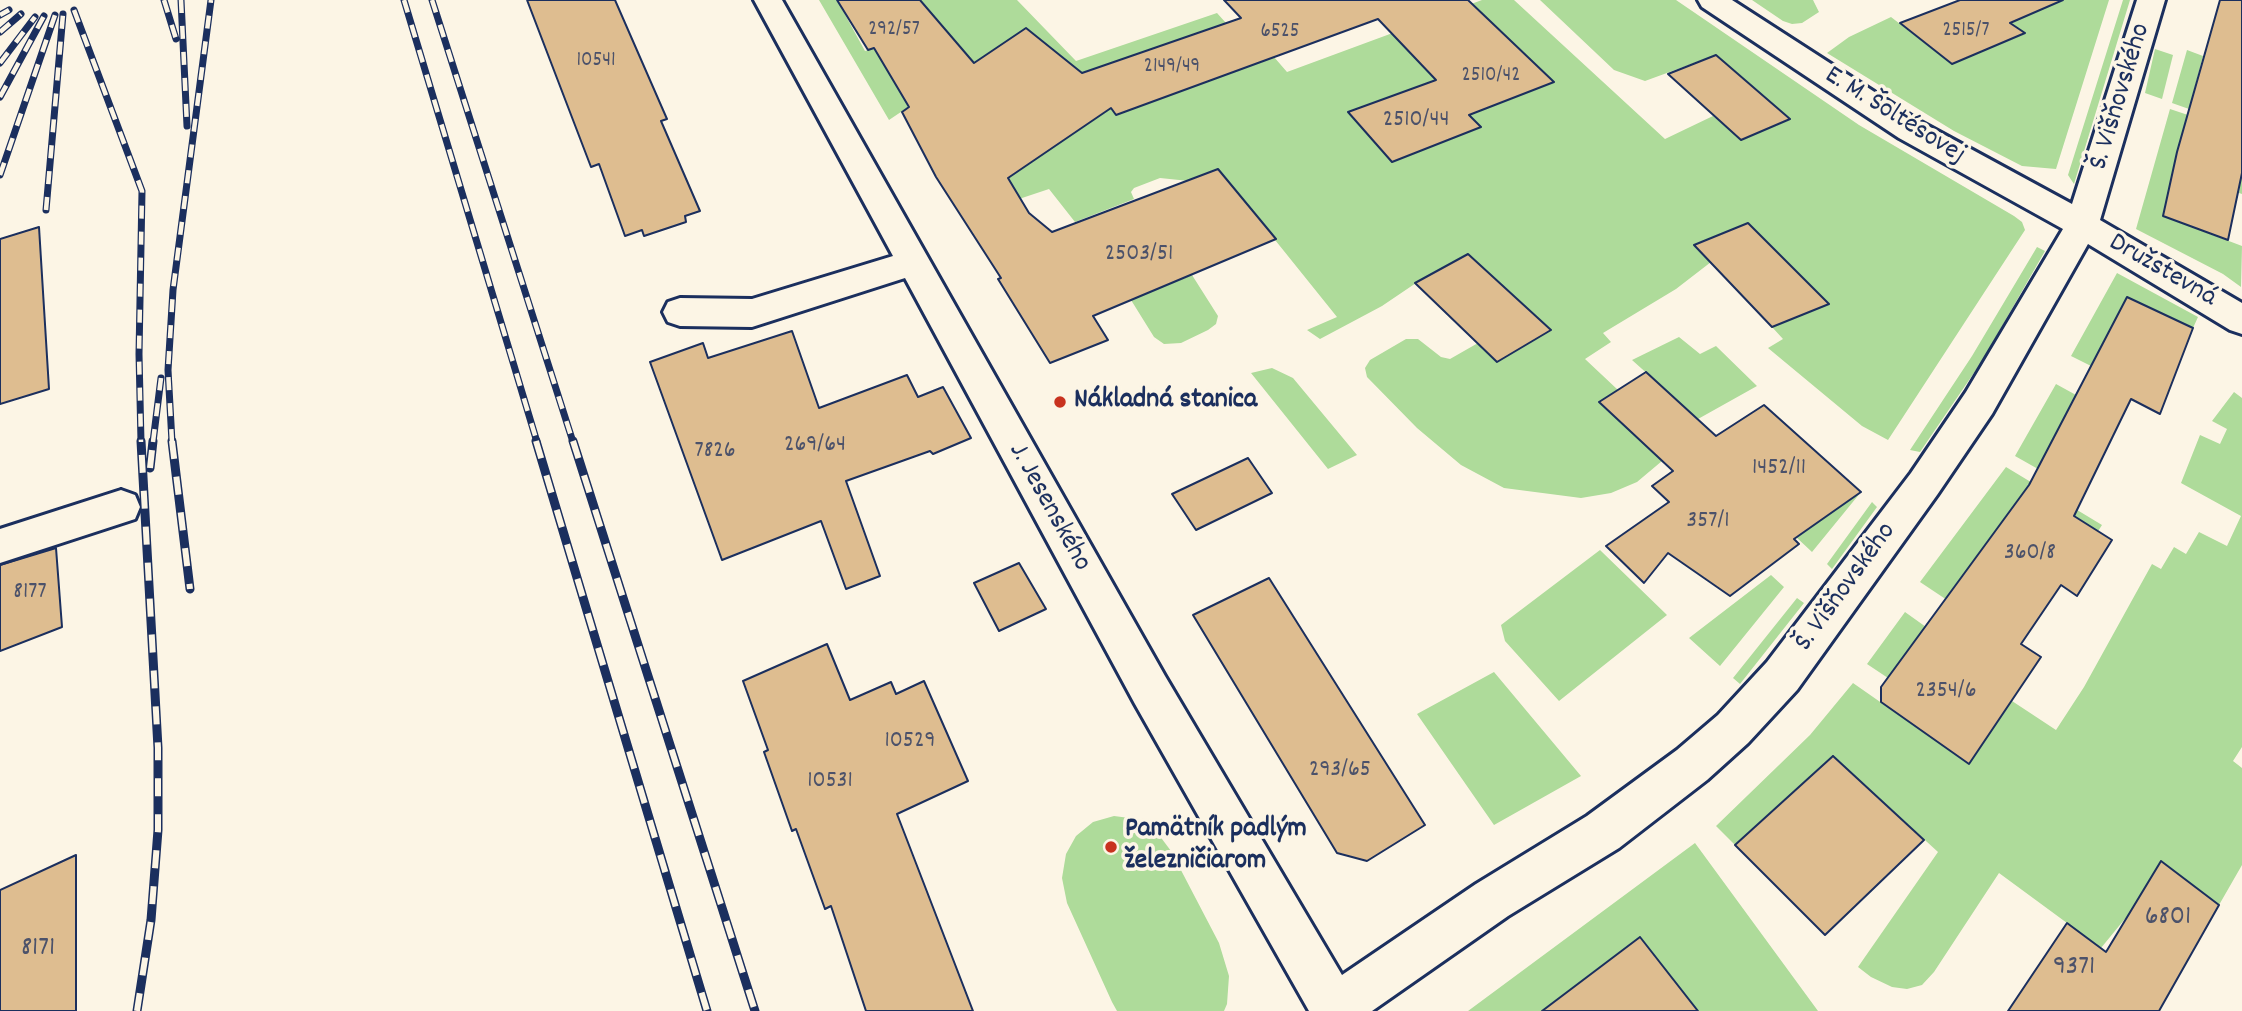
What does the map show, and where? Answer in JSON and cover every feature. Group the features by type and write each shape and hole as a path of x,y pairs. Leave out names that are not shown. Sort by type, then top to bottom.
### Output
{"street":[{"name":"J. Jesenského","path":"768,0 1150,690 1336,1010"},
{"name":"E. M. Šoltésovej","path":"1712,0 1910,130 2082,225"},
{"name":"Š. Višňovského","path":"1336,1010 1492,901 1603,832 1692,765 1732,730 1782,676 1924,484 1979,403 2082,225 2151,0"},
{"name":"Družstevná","path":"2082,225 2242,320"},
{"path":"680,312 752,313 913,263"},
{"path":"0,547 121,507"}],"green space":[{"path":"819,0 837,0 865,51 874,48 920,0 1017,0 1076,61 1217,13 1226,23 1085,72 1116,115 1274,57 1287,72 1482,0 1514,0 1665,139 1713,116 1741,140 1789,120 1716,55 1645,81 1614,70 1540,0 1676,0 1859,125 2014,216 2022,222 2025,230 1888,440 1862,426 1768,348 1783,339 1772,327 1828,303 1748,223 1695,244 1711,262 1676,289 1603,333 1611,342 1585,359 1618,390 1599,402 1662,461 1637,482 1611,493 1581,498 1504,488 1461,465 1417,428 1367,377 1365,368 1370,360 1406,339 1418,339 1441,357 1450,359 1478,343 1497,362 1550,330 1416,283 1382,306 1320,339 1307,330 1337,317 1218,169 1189,181 1160,178 1134,188 1131,192 1134,199 1075,222 1049,189 1016,200 996,186 1091,122 1068,106 1043,41 1026,28 889,120"},
{"path":"1752,0 1813,0 1819,12 1802,23 1792,24"},
{"path":"2064,0 2109,0 2056,169 2022,166 1954,131 1827,53 1849,37 1891,17 1952,64 2024,34 2010,23"},
{"path":"2123,0 2130,0 2074,184 2068,175"},
{"path":"2155,49 2173,55 2162,99 2145,93"},
{"path":"2187,50 2203,56 2189,109 2172,103"},
{"path":"2170,109 2242,133 2242,194 2239,193 2241,178 2237,174 2177,152 2163,216 2242,246 2241,287 2223,274 2136,229"},
{"path":"2037,247 2045,251 1982,361 1920,452 1910,450 1972,356"},
{"path":"2117,273 2198,317 2193,328 2127,297 2091,366 2071,356"},
{"path":"1192,275 1218,316 1216,324 1181,343 1164,344 1154,337 1131,300"},
{"path":"1679,337 1700,354 1716,346 1757,386 1698,419 1632,360"},
{"path":"1272,368 1293,378 1357,455 1328,469 1251,373"},
{"path":"2056,384 2076,395 2038,469 2015,456"},
{"path":"2234,392 2242,398 2242,747 2233,761 2242,768 2242,865 2219,905 2161,862 2128,915 2101,948 1999,873 1934,972 1922,985 1907,989 1892,987 1871,977 1858,967 1938,852 1833,756 1735,845 1716,826 1810,735 1853,683 1969,764 2012,701 2056,730 2084,687 2152,564 2161,569 2174,547 2186,554 2199,532 2227,546 2241,516 2181,483 2200,435 2220,444 2227,429 2212,421"},
{"path":"2006,467 2102,525 2091,542 1959,608 1920,582"},
{"path":"1861,492 1812,552 1796,537"},
{"path":"1872,502 1877,507 1832,569 1827,564"},
{"path":"1600,550 1667,615 1559,701 1505,641 1501,625"},
{"path":"1771,575 1784,587 1720,666 1689,638"},
{"path":"1797,598 1804,603 1740,684 1733,678"},
{"path":"1905,612 1926,627 1888,678 1867,664"},
{"path":"1494,672 1581,776 1494,825 1417,714"},
{"path":"1114,816 1137,819 1156,831 1171,851 1219,943 1229,976 1224,1011 1117,1011 1067,903 1062,878 1066,854 1076,836 1093,822"},
{"path":"1695,843 1818,1011 1468,1011"}],"building":[{"path":"527,0 615,0 667,119 661,121 700,211 685,216 686,222 644,236 642,230 625,236 599,164 591,167"},
{"path":"837,0 920,0 974,63 1026,28 1082,73 1241,18 1224,0 1468,0 1554,82 1469,115 1481,127 1392,162 1348,112 1436,80 1378,19 1116,115 1111,108 1008,178 1029,213 1052,232 1218,169 1276,239 1093,316 1108,340 1050,363 998,279 1001,278 936,177 902,112 909,107 874,48 868,50"},
{"path":"1960,0 2063,0 2010,23 2025,33 1952,64 1900,23"},
{"path":"2220,0 2242,0 2242,173 2228,240 2163,216 2177,152"},
{"path":"1716,55 1790,119 1741,140 1668,74"},
{"path":"1748,223 1829,304 1772,327 1694,245"},
{"path":"39,227 49,389 0,404 0,239"},
{"path":"1468,254 1551,330 1497,362 1415,283"},
{"path":"2127,297 2193,328 2160,414 2131,399 2074,516 2112,540 2077,596 2061,585 2021,644 2041,657 1969,764 1881,702 1881,687 2029,485"},
{"path":"792,331 819,408 907,375 918,397 943,387 971,438 933,454 930,451 846,481 880,576 846,589 821,521 722,560 650,362 703,343 708,358"},
{"path":"1646,372 1716,436 1764,405 1861,492 1794,539 1799,544 1730,596 1668,553 1644,583 1606,546 1669,502 1652,486 1673,471 1599,402"},
{"path":"1248,458 1272,493 1196,530 1172,494"},
{"path":"56,548 62,627 0,651 0,565"},
{"path":"1019,563 1046,609 999,631 974,583"},
{"path":"1269,578 1425,825 1367,861 1337,853 1193,615"},
{"path":"827,644 850,700 891,682 896,694 924,681 968,781 897,814 973,1011 866,1011 831,906 825,909 796,829 792,831 764,752 768,750 743,681"},
{"path":"1833,756 1924,840 1825,935 1735,845"},
{"path":"76,855 76,1011 0,1011 0,890"},
{"path":"2161,861 2219,905 2159,1011 2008,1011 2067,923 2106,952"},
{"path":"1640,937 1698,1011 1542,1011"}],"railway":[{"path":"164,0 176,39"},
{"path":"181,0 187,126"},
{"path":"172,442 168,370 173,290 211,0"},
{"path":"404,0 537,442"},
{"path":"432,0 573,442"},
{"path":"0,15 9,10"},
{"path":"74,10 142,191 139,354 141,442"},
{"path":"0,32 21,14"},
{"path":"46,210 63,14"},
{"path":"0,175 55,15"},
{"path":"0,97 44,16"},
{"path":"0,63 35,17"},
{"path":"153,442 161,378"},
{"path":"137,1011 151,920 158,830 158,748 141,441"},
{"path":"150,468 153,441"},
{"path":"172,441 190,589"},
{"path":"536,441 707,1011"},
{"path":"573,441 755,1011"}],"place":[{"name":"Nákladná stanica","path":"1060,402"},
{"name":"Pamätník padlým železničiarom","path":"1111,847"}]}
